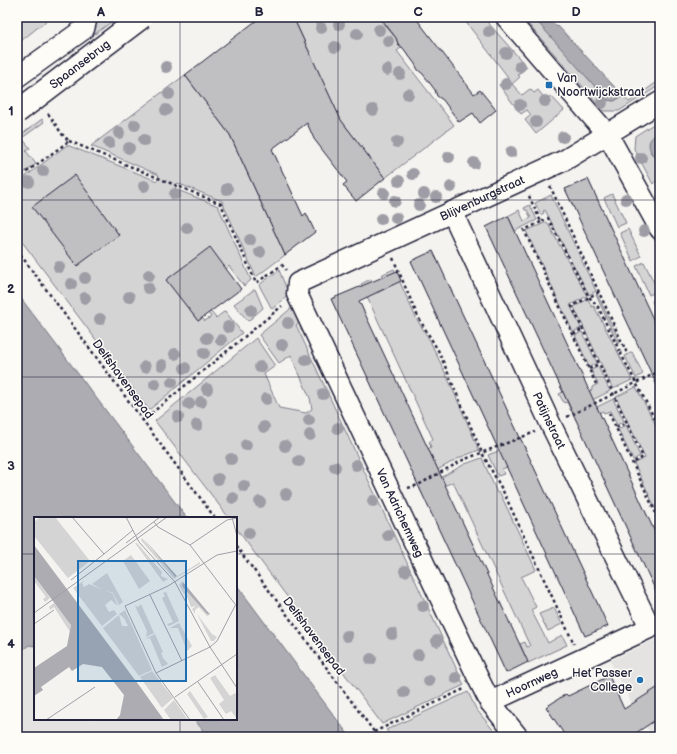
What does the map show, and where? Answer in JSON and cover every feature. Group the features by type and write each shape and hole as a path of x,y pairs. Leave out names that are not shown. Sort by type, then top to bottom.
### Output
{"street":[{"path":"17,76 84,29 87,17"},
{"name":"Spaansebrug","path":"17,112 142,17"},
{"path":"506,17 608,135 660,229"},
{"name":"Blijvenburgstraat","path":"297,289 387,243 521,179 565,160 660,102"},
{"name":"Patijnstraat","path":"452,212 551,425 655,625"},
{"name":"Van Adrichemweg","path":"297,289 391,494 480,682 490,702 518,737"},
{"name":"Hoornweg","path":"490,702 655,625"}],"path":[{"path":"45,110 62,134 69,141 221,204 256,283 282,265 297,289 142,421"},
{"path":"17,180 69,141"},
{"path":"542,170 626,351 621,354"},
{"path":"521,179 541,222"},
{"path":"596,384 524,230 548,218 589,297 597,305 660,429"},
{"path":"387,243 418,317 439,352 482,453 503,491 581,659"},
{"name":"Delfshavensepad","path":"17,250 214,517"},
{"path":"599,292 572,306 643,458 632,463"},
{"path":"573,334 583,329"},
{"path":"589,369 599,364"},
{"path":"391,494 418,485 463,460 551,425 660,371"},
{"path":"609,413 660,522"},
{"path":"616,427 626,423"},
{"name":"Delfshavensepad","path":"237,547 378,737"},
{"path":"374,732 480,682"}],"shaded area":[{"path":"17,17 51,17 17,44"},
{"path":"103,17 118,17 95,34 94,29 96,24"},
{"path":"293,17 377,17 402,47 397,51 454,125 385,178 340,119"},
{"path":"462,17 483,17 527,67 518,75 520,77 512,84 522,95 530,89 534,93 538,90 546,100 551,96 564,110 536,134 525,120 531,115 527,110 521,114 499,85 508,77"},
{"path":"522,17 534,17 607,100 614,101 623,96 629,102 660,80 660,85 619,111 604,111"},
{"path":"533,17 548,17 623,96 614,101 607,100"},
{"path":"185,75 230,135 285,255 256,277 222,201 177,183 175,189 218,206 251,280 244,286 229,266 226,269 167,280 198,321 202,318 205,321 211,317 208,313 210,311 216,318 225,311 242,333 149,410 17,235 17,183 67,145 157,181 159,175 91,146"},
{"path":"42,119 44,122 22,138 30,148 26,151 36,164 17,178 17,138"},
{"path":"658,121 660,124 660,137 658,134 650,152 660,164 660,177 653,184 634,149 635,136"},
{"path":"658,134 660,137 660,164 651,152 649,144 650,140"},
{"path":"612,194 626,223 617,227 604,198"},
{"path":"551,195 596,291 589,295 545,210 541,215 535,203"},
{"path":"530,205 537,220 515,231 508,216 519,210 524,221 531,218 527,210 524,208"},
{"path":"547,222 587,296 570,305 581,328 573,332 526,231"},
{"path":"628,229 641,256 633,261 620,233"},
{"path":"644,262 658,291 649,295 636,266"},
{"path":"394,269 416,318 429,339 450,383 479,450 461,457 430,474 436,466 428,449 431,447 429,442 433,439 361,284 371,279 377,293 387,288 381,275"},
{"path":"279,270 289,295 272,309 259,285"},
{"path":"255,289 263,308 248,321 234,304"},
{"path":"17,293 186,517 34,517 34,646 29,645 17,654"},
{"path":"597,294 620,342 618,344 596,295"},
{"path":"660,297 660,318 652,301"},
{"path":"588,299 592,307 594,306 632,380 613,389 574,307"},
{"path":"294,306 301,322 296,325 464,685 382,724 237,529 237,517 228,517 155,421 256,338 275,366 264,374 279,408 306,413 312,409 310,398 291,355 279,363 259,335"},
{"path":"582,332 597,363 589,367 575,335"},
{"path":"632,352 643,374 636,378 625,356"},
{"path":"598,367 610,391 571,411 567,402 564,403 559,394 563,392 567,401 592,390 592,387 598,384 591,370"},
{"path":"636,387 660,433 660,518 634,463 645,458 616,397"},
{"path":"613,399 624,421 617,425 610,411 604,413 603,411 578,423 575,418"},
{"path":"626,425 640,456 633,460 618,429"},
{"path":"522,442 525,448 503,458 507,467 502,469 504,474 498,476 488,455"},
{"path":"482,458 497,493 500,493 536,570 521,577 536,607 531,610 548,643 562,635 567,645 528,663 520,644 525,642 527,647 530,646 453,482 423,495 420,489 465,464"},
{"path":"237,585 350,737 208,737 195,720 237,720"},
{"path":"554,608 562,624 548,631 539,614"},
{"path":"17,629 34,631 34,720 209,720 222,737 17,737"},
{"name":"Het Passer College","path":"660,637 660,737 652,737 629,698 610,661"},
{"path":"468,692 476,709 499,737 392,737 386,730"}],"building":[{"path":"261,17 293,17 341,120 385,178 356,201 343,185 347,182 314,139 307,123 272,149 303,216 306,213 315,232 285,255 230,135 185,75"},
{"path":"380,17 415,17 474,94 480,90 496,110 480,123 473,113 459,122 443,100 437,96 435,90 423,74 418,70 403,48 398,44 396,38"},
{"path":"75,175 119,235 77,266 32,207"},
{"path":"588,179 660,334 660,392 565,189"},
{"path":"508,216 660,543 660,600 486,227"},
{"path":"210,247 241,289 198,321 166,280"},
{"path":"433,251 608,626 585,636 411,261"},
{"path":"397,271 401,281 359,301 528,662 506,673 331,299"},
{"path":"609,676 624,709 660,686 660,717 630,737 566,737 546,707 566,694 568,696"}],"place":[{"name":"Van Noortwijckstraat","path":"549,85"},
{"name":"Het Passer College","path":"640,680"}]}
